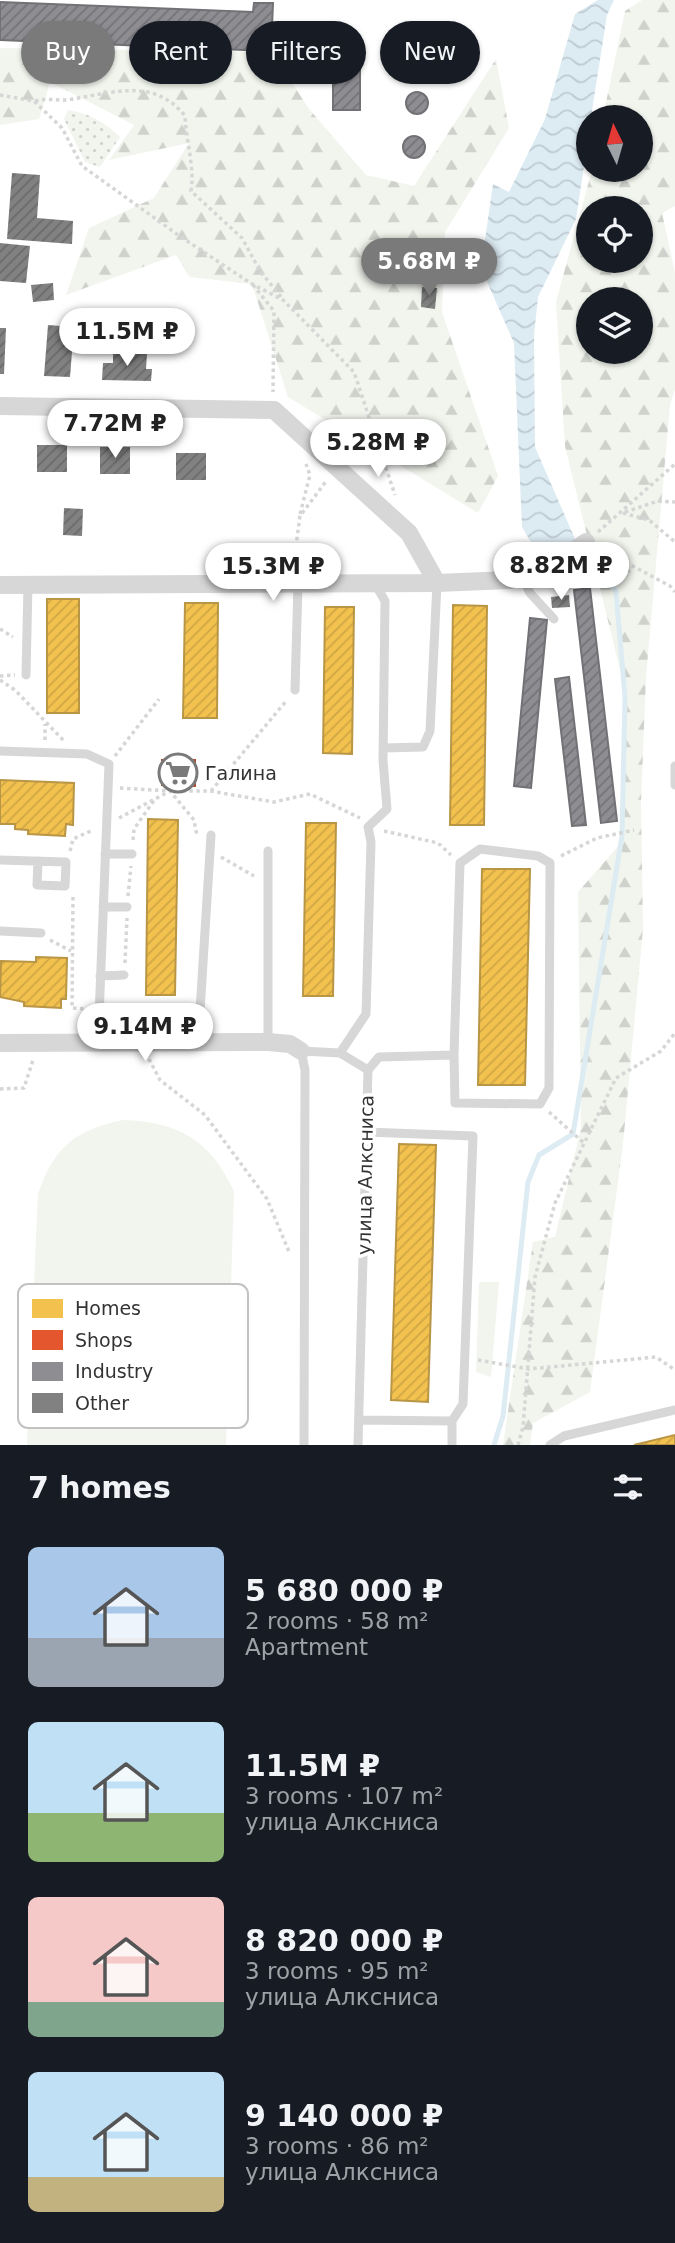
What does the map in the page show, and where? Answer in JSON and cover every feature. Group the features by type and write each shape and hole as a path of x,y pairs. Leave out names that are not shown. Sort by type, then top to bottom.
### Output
{"street":[{"path":"0,407 274,410 409,533 436,583"},
{"path":"0,585 436,583 523,577 542,573 586,542"},
{"name":"улица Алксниса","path":"0,1043 98,1045 268,1042 290,1044 300,1051"}],"lane":[{"path":"523,577 530,593 554,619"},
{"path":"340,1054 366,1014 371,842 368,827 387,810 383,748 386,601 375,583"},
{"path":"383,748 422,747 430,731 436,583"},
{"path":"294,584 295,690"},
{"path":"26,675 27,585"},
{"path":"0,751 87,754 108,764 98,1045"},
{"path":"675,766 675,785"},
{"path":"198,1043 211,835"},
{"path":"480,849 538,856 550,863 549,1088 540,1104 455,1103 460,863 480,849"},
{"path":"268,850 268,1042"},
{"path":"105,854 132,855"},
{"path":"0,860 66,862 65,886 37,885 38,862"},
{"path":"103,907 127,907"},
{"path":"0,931 41,933"},
{"path":"100,976 124,975"},
{"path":"300,1051 305,1070 304,1445"},
{"name":"улица Алксниса","path":"300,1051 340,1054 368,1070 358,1445"},
{"path":"368,1070 380,1057 454,1055"},
{"path":"366,1132 473,1136 463,1404 452,1421 452,1445"},
{"path":"550,1445 564,1436 675,1410"},
{"path":"359,1420 452,1421"}],"path":[{"path":"0,95 34,101 49,97 71,100 144,90 166,97 185,116 186,148 194,178 191,191 242,238 260,271 284,300 354,372 409,533"},
{"path":"34,101 62,128 82,166 252,284 284,300"},
{"path":"252,284 274,311 272,397 282,417"},
{"path":"294,584 300,516 310,475 304,457"},
{"path":"675,464 586,542 670,586 675,592"},
{"path":"300,516 337,468"},
{"path":"622,513 657,501 675,502"},
{"path":"622,513 649,520 675,542"},
{"path":"0,680 15,690 78,754"},
{"path":"210,791 295,690"},
{"path":"108,764 159,699"},
{"path":"108,788 210,791 274,802 310,794 357,815 368,827 438,843 460,863"},
{"path":"66,862 73,839 170,791"},
{"path":"124,975 134,829 156,798"},
{"path":"550,863 597,838 634,830"},
{"path":"73,839 73,853"},
{"path":"73,895 72,1008 99,1010"},
{"path":"518,1445 523,1427 529,1369 535,1277 555,1203 617,1078 661,1051 675,1033"},
{"path":"0,1089 24,1088 33,1060 47,1044"},
{"path":"140,1044 160,1080 205,1115 267,1199 294,1262"},
{"path":"540,1104 584,1143"},
{"path":"465,1359 529,1369 656,1357 675,1370"}],"green space":[{"path":"642,0 675,0 675,206 662,213 675,273 675,389 670,405 646,677 641,802 643,929 623,1144 590,1392 533,1423 530,1445 503,1445 533,1242 555,1237 581,1128 578,892 621,843 627,698 565,446 556,302 576,229 576,273 653,273 653,196 585,196 589,182 653,182 653,105 605,105 625,11"},
{"path":"0,48 21,48 21,84 49,84 39,119 0,125"},
{"path":"115,50 129,50 129,84 232,84 232,51 246,52 246,84 293,84 309,109 366,175 414,186 496,59 509,128 445,232 442,312 498,476 478,513 288,397 252,284 190,277 176,255 66,295 89,228 154,198 189,143 109,160 134,125 54,84 115,84"},
{"path":"68,110 96,119 120,137 100,167 85,162 64,119"},
{"path":"123,1120 143,1121 176,1130 203,1146 214,1158 234,1191 231,1284 34,1284 38,1194 45,1177 59,1152 68,1143 91,1129"},
{"path":"479,1282 499,1282 491,1377 476,1372"},
{"path":"28,1428 227,1428 226,1445 27,1445"}],"water":[{"path":"598,0 614,0 607,15 593,105 576,105 576,182 582,182 579,196 576,196 576,219 538,297 534,335 535,447 589,571 586,579 555,583 522,527 514,343 481,268 493,184 509,192 545,119 575,14"}],"building: Homes":[{"path":"47,599 79,599 79,713 47,713"},
{"path":"185,603 218,603 217,718 183,718"},
{"path":"453,605 487,606 484,825 450,825"},
{"path":"325,607 354,607 352,754 323,753"},
{"path":"0,780 74,783 73,825 66,824 65,836 28,834 28,830 15,829 15,824 0,824"},
{"path":"148,819 178,820 175,995 146,995"},
{"path":"306,823 336,823 333,996 303,996"},
{"path":"482,869 530,869 525,1085 478,1085"},
{"path":"36,957 67,958 66,999 61,999 61,1008 24,1006 24,1002 0,997 1,961 36,962"},
{"path":"399,1144 436,1145 428,1402 391,1400"},
{"path":"675,1435 675,1445 634,1445"}],"building: Shops":[{"name":"Галина","path":"162,760 195,760 195,786 162,785"}],"building: Industry":[{"path":"0,2 253,12 254,3 273,3 272,21 246,21 246,50 232,49 232,21 129,21 129,45 115,45 115,21 21,21 21,41 0,40"},
{"path":"333,84 360,84 360,110 333,110"},
{"path":"417,92 425,95 428,103 425,111 417,114 409,111 406,103 409,95"},
{"path":"414,136 422,139 425,147 422,155 414,158 406,155 403,147 406,139"},
{"path":"590,588 617,821 601,823 574,590"},
{"path":"530,618 547,620 531,788 514,786"},
{"path":"569,677 586,825 572,826 555,679"}],"building: Other":[{"path":"12,173 40,175 37,218 73,221 72,244 7,239"},
{"path":"0,243 30,246 26,283 0,281"},
{"path":"53,283 54,300 33,302 31,285"},
{"path":"422,287 437,288 435,309 421,307"},
{"path":"48,325 74,327 70,377 44,376"},
{"path":"0,328 6,328 4,374 0,374"},
{"path":"113,352 147,354 146,369 152,369 151,381 102,380 103,363 113,363"},
{"path":"37,445 67,445 67,472 37,472"},
{"path":"100,447 130,447 130,474 100,474"},
{"path":"176,453 206,453 206,480 176,480"},
{"path":"64,508 83,509 82,536 63,535"},
{"path":"569,595 570,607 552,608 551,597"}],"waterway":[{"path":"494,1445 503,1416 528,1182 539,1155 573,1134 622,836 625,697 616,592 608,581 601,578 586,579 583,576"}],"place":[{"name":"Галина","path":"178,773"}]}
